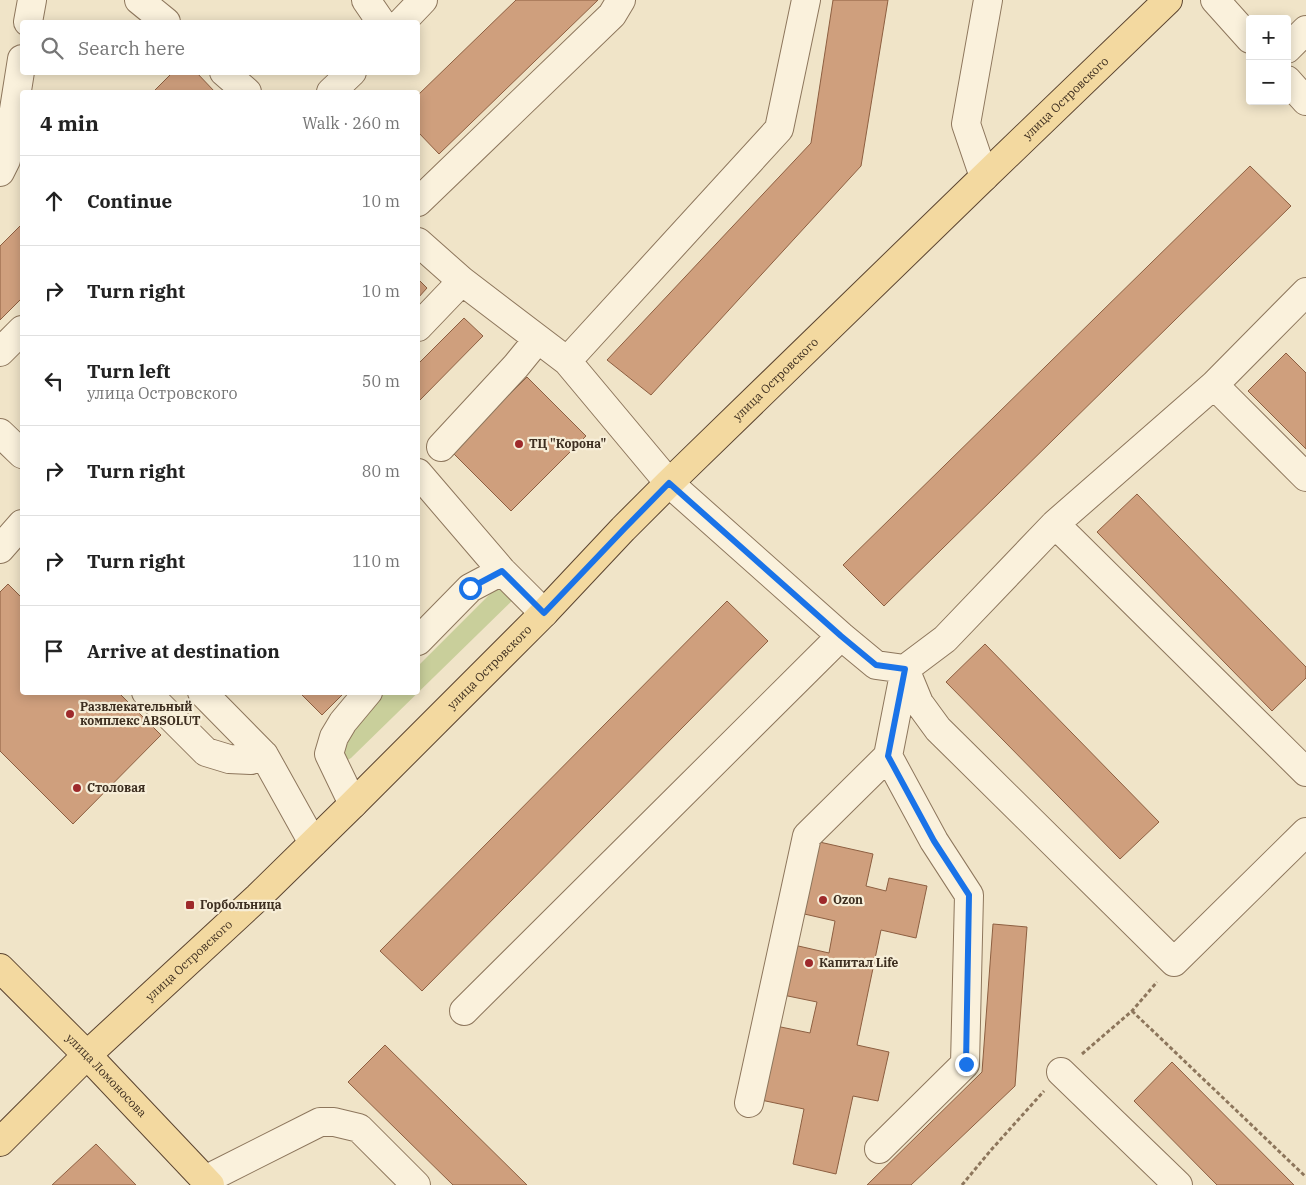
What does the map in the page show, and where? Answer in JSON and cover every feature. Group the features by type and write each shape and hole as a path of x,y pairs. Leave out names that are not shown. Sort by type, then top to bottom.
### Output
{"main road":[{"name":"улица Островского","path":"0,1142 87,1055 258,897 544,613 669,483 1168,0"},
{"name":"улица Ломоносова","path":"0,968 87,1055 208,1183"}],"lane":[{"path":"28,20 32,0"},
{"path":"140,0 164,20"},
{"path":"366,0 380,20"},
{"path":"404,20 423,0"},
{"path":"420,200 612,16 621,0"},
{"path":"567,361 779,129 806,0"},
{"path":"984,177 966,124 988,0"},
{"path":"1215,0 1246,35"},
{"path":"1291,44 1306,30"},
{"path":"0,172 6,160 20,72"},
{"path":"227,75 245,90"},
{"path":"333,90 349,75"},
{"path":"1291,84 1306,101"},
{"path":"420,244 462,281 567,361 669,483 841,636 876,665 905,669"},
{"path":"420,325 462,281"},
{"path":"749,1103 807,836 888,756 905,669 945,639 1054,524 1214,385 1306,292"},
{"path":"0,352 20,332"},
{"path":"441,447 538,340"},
{"path":"1214,385 1306,477"},
{"path":"0,433 20,452"},
{"path":"420,475 502,571 544,613"},
{"path":"1054,524 1306,772"},
{"path":"0,549 20,526"},
{"path":"420,639 470,588 502,571"},
{"path":"464,1011 841,636"},
{"path":"905,669 919,703 938,729 1174,962 1306,832"},
{"path":"149,695 206,752 229,759 251,760 264,755"},
{"path":"205,695 264,755 313,843"},
{"path":"353,804 329,754 334,736 366,695"},
{"path":"879,1150 966,1064 969,895 934,841 888,756"},
{"path":"1061,1072 1178,1185"},
{"path":"208,1183 320,1122 334,1122 359,1128 416,1185"}],"path":[{"path":"1174,962 1132,1011 1306,1177"}],"green space":[{"path":"502,585 522,591 420,691 420,664 494,590"},
{"path":"378,695 416,695 346,761 338,738"}],"building":[{"path":"516,0 598,0 439,154 420,134 420,93"},
{"path":"833,0 888,0 861,166 651,395 607,360 811,143"},
{"path":"170,75 199,75 213,90 155,90"},
{"path":"1250,166 1291,206 884,606 843,565"},
{"path":"20,226 20,300 0,320 0,246"},
{"path":"420,281 427,288 420,296"},
{"path":"464,318 483,336 420,400 420,362"},
{"path":"1286,353 1306,373 1306,449 1248,391"},
{"name":"ТЦ \"Корона\"","path":"527,377 586,436 511,511 452,452"},
{"path":"1137,494 1306,667 1306,678 1272,711 1097,532"},
{"name":"Развлекательный комплекс ABSOLUT","path":"8,584 20,596 20,695 121,695 161,735 73,824 0,751 0,592"},
{"path":"727,601 768,641 422,991 380,951"},
{"path":"985,644 1159,822 1120,859 946,682"},
{"path":"302,695 342,695 322,715"},
{"path":"815,841 873,854 866,886 886,891 889,878 927,886 916,938 881,930 857,1045 889,1052 878,1101 853,1096 836,1174 793,1164 804,1109 756,1099 771,1025 810,1033 817,1002 783,995 794,945 829,953 835,921 800,913"},
{"path":"993,924 1027,927 1015,1086 911,1185 867,1185 982,1072"},
{"path":"385,1045 527,1185 453,1185 348,1082"},
{"path":"1172,1062 1294,1185 1217,1185 1134,1101"},
{"path":"96,1144 136,1185 52,1185"}],"place":[{"name":"ТЦ \"Корона\"","path":"519,444"},
{"name":"Развлекательный комплекс ABSOLUT","path":"70,714"},
{"name":"Столовая","path":"77,788"},
{"name":"Ozon","path":"823,900"},
{"name":"Горбольница","path":"190,905"},
{"name":"Капитал Life","path":"809,963"}],"route":[{"path":"470,588 502,571 544,613 669,483 876,665 905,669 888,756 934,841 969,895 966,1064"}]}
